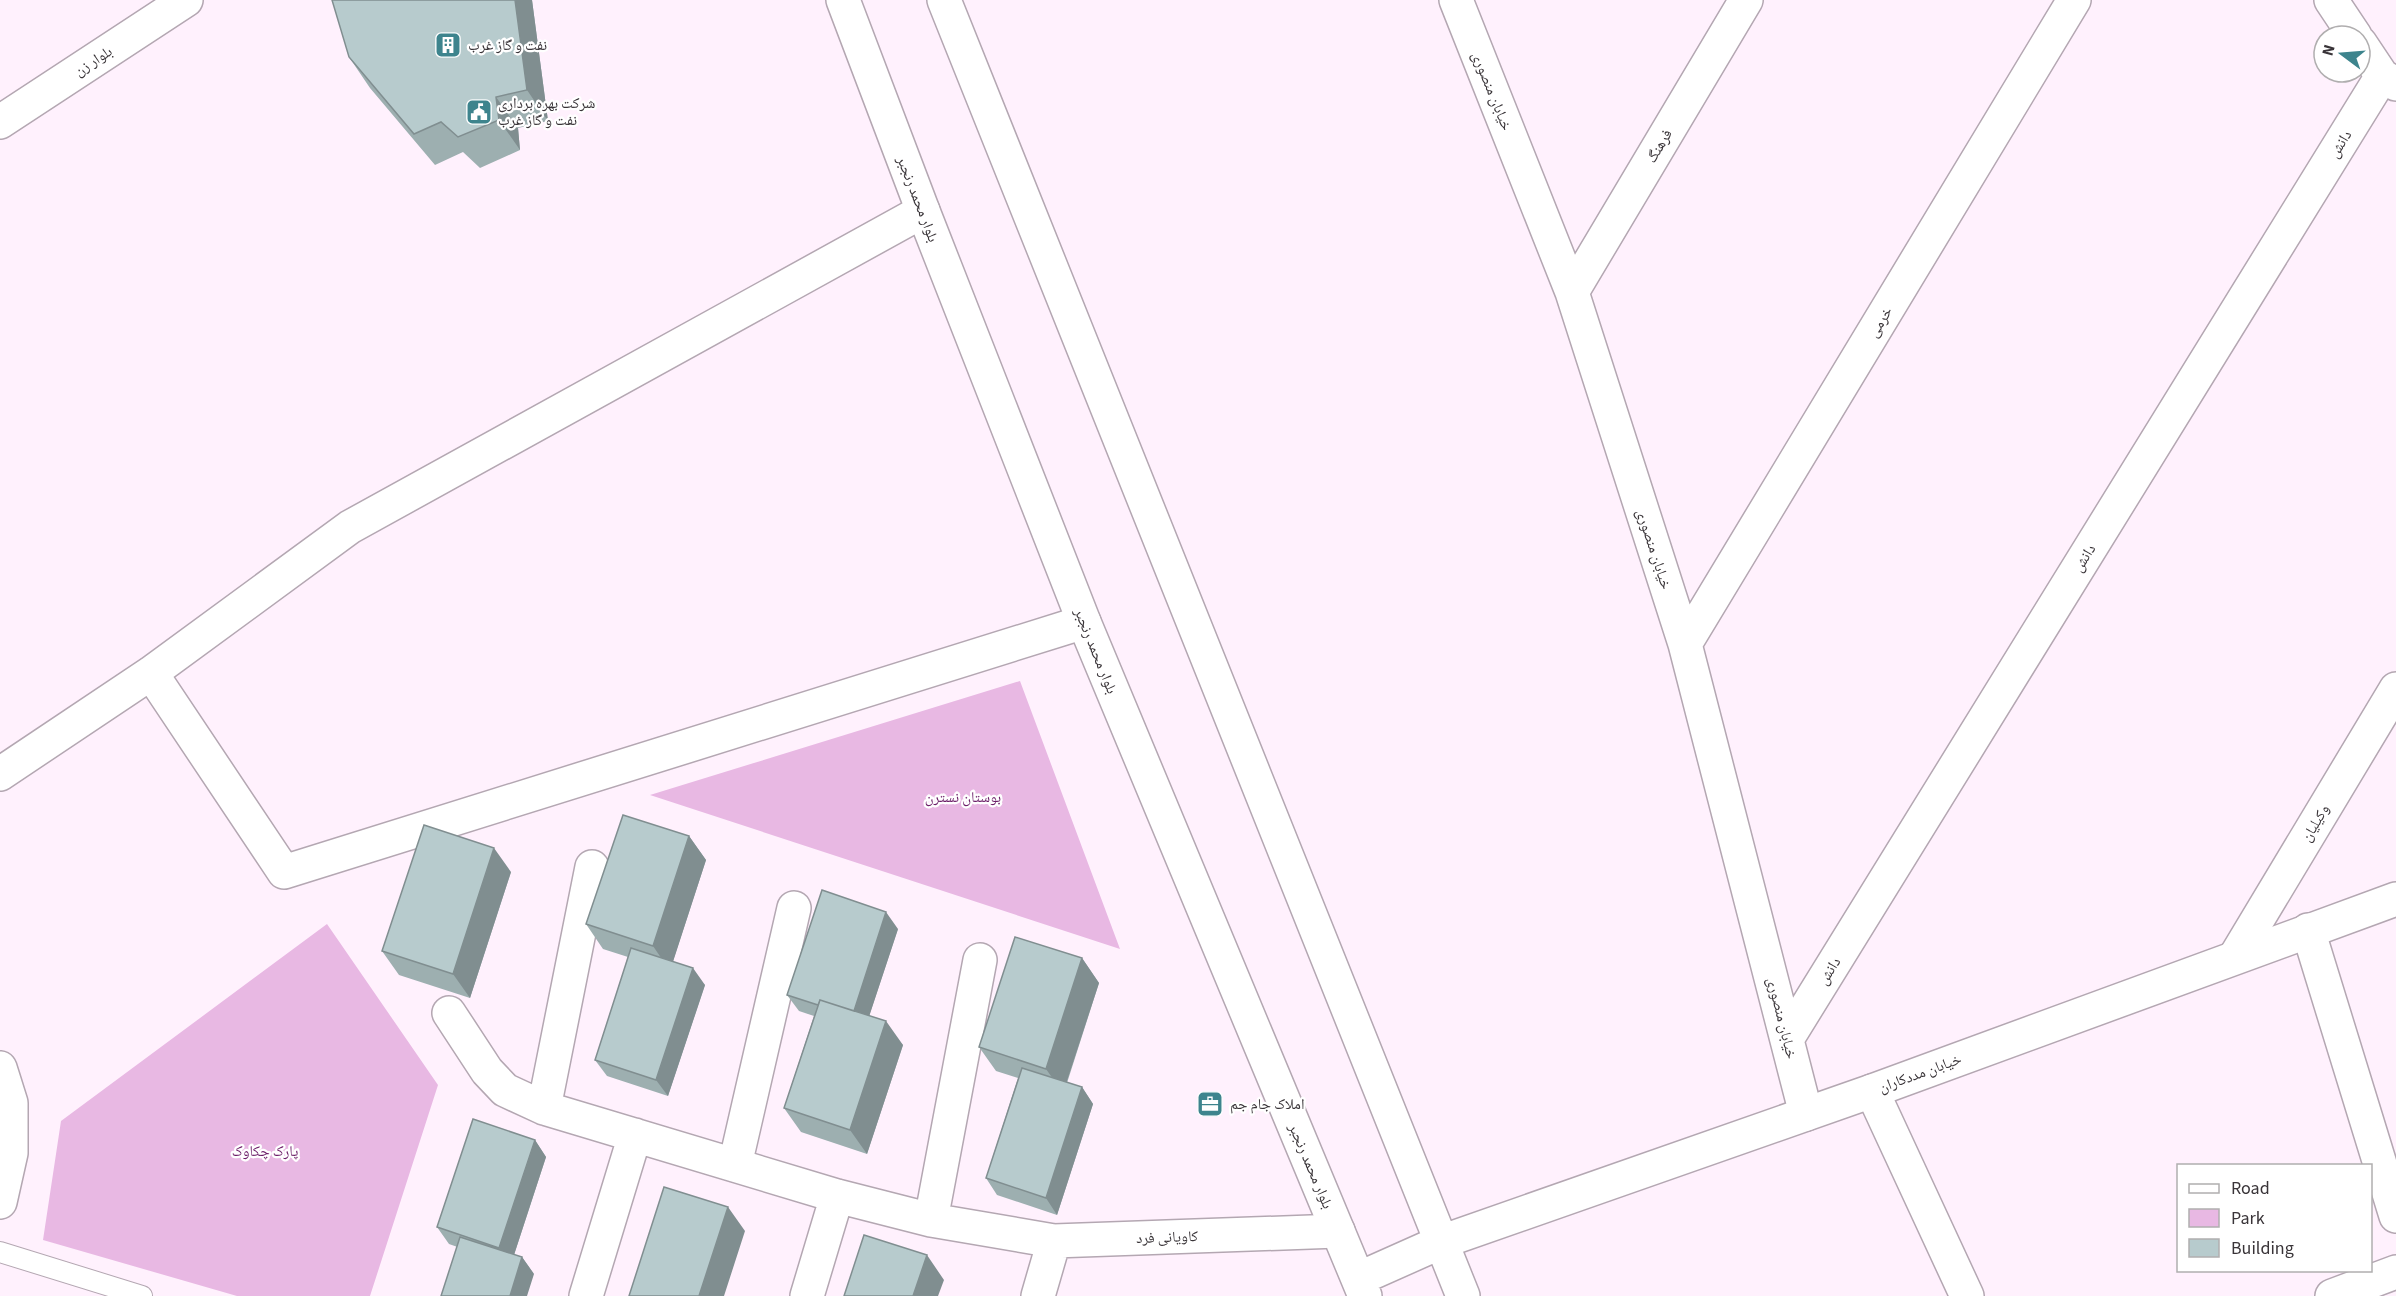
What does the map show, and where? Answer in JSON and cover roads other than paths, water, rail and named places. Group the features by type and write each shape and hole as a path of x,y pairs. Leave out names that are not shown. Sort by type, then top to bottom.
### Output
{"street":[{"name":"بلوار زن","path":"0,122 186,0"},
{"name":"بلوار محمد رنجبر","path":"843,0 1084,622 1362,1287"},
{"path":"944,0 1462,1296"},
{"name":"خیابان منصوری","path":"1456,0 1572,292 1685,644 1806,1114"},
{"name":"فرهنگ","path":"1572,292 1746,0"},
{"name":"خرمی","path":"1685,644 2074,0"},
{"path":"2331,0 2347,24"},
{"path":"2372,58 2389,80"},
{"name":"دانش","path":"1787,1039 2389,80"},
{"path":"0,774 151,673 350,527 923,211"},
{"path":"151,673 284,872 1084,622"},
{"name":"وکیلیان","path":"2235,957 2396,689"},
{"path":"544,1108 592,867"},
{"name":"خیابان مددکاران","path":"1362,1287 1441,1242 1872,1091 2396,899"},
{"path":"735,1165 794,908"},
{"path":"2308,930 2396,1216"},
{"path":"931,1220 980,960"},
{"name":"کاویانی فرد","path":"449,1013 487,1071 505,1090 544,1108 837,1196 931,1220 1053,1241 1338,1231"},
{"path":"0,1068 11,1103 11,1153 0,1202"},
{"path":"1872,1091 1967,1296"},
{"path":"586,1296 635,1135"},
{"path":"807,1296 837,1196"},
{"path":"1038,1296 1053,1241"},
{"path":"2332,1296 2396,1272"}],"lane":[{"path":"0,1252 142,1296"}],"place":[{"name":"نفت و گاز غرب","path":"448,45"},
{"name":"شرکت بهره برداری نفت و گاز غرب","path":"479,112"},
{"name":"املاک جام جم","path":"1210,1104"}],"park label":[{"name":"بوستان نسترن","path":"963,797"},
{"name":"پارک چکاوک","path":"265,1151"}]}
